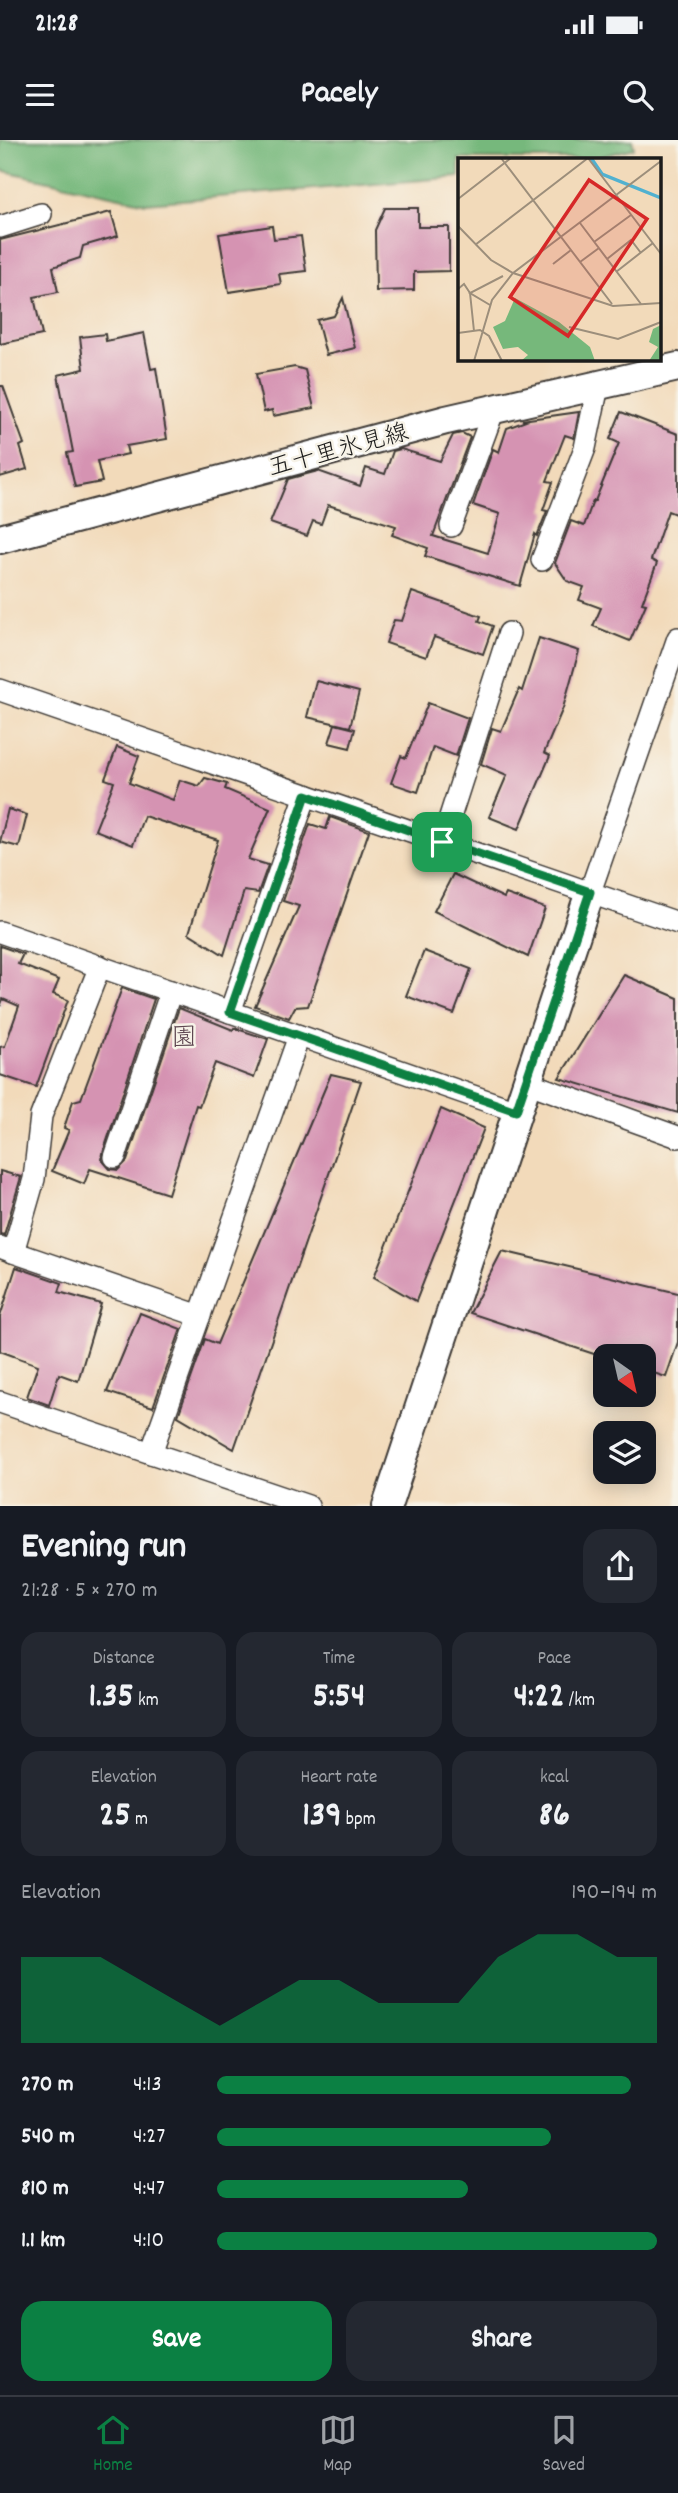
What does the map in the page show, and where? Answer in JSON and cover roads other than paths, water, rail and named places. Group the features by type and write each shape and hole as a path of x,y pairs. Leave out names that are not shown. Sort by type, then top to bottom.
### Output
{"main road":[{"name":"五十里氷見線","path":"0,539 494,409 678,367"},
{"path":"387,1506 590,892"}],"street":[{"path":"0,226 41,215"},
{"path":"542,560 585,448 598,386"},
{"path":"451,526 494,409"},
{"path":"442,842 509,633"},
{"path":"590,892 678,638"},
{"path":"0,690 678,923"},
{"path":"230,1012 306,795"},
{"path":"0,932 516,1111"},
{"path":"100,967 41,1115 34,1179 7,1250 200,1316"},
{"path":"115,1157 171,991"},
{"path":"151,1453 299,1036"},
{"path":"526,1082 678,1137"},
{"path":"0,1402 308,1506"}],"district":[{"name":"園","path":"184,1036"}]}
